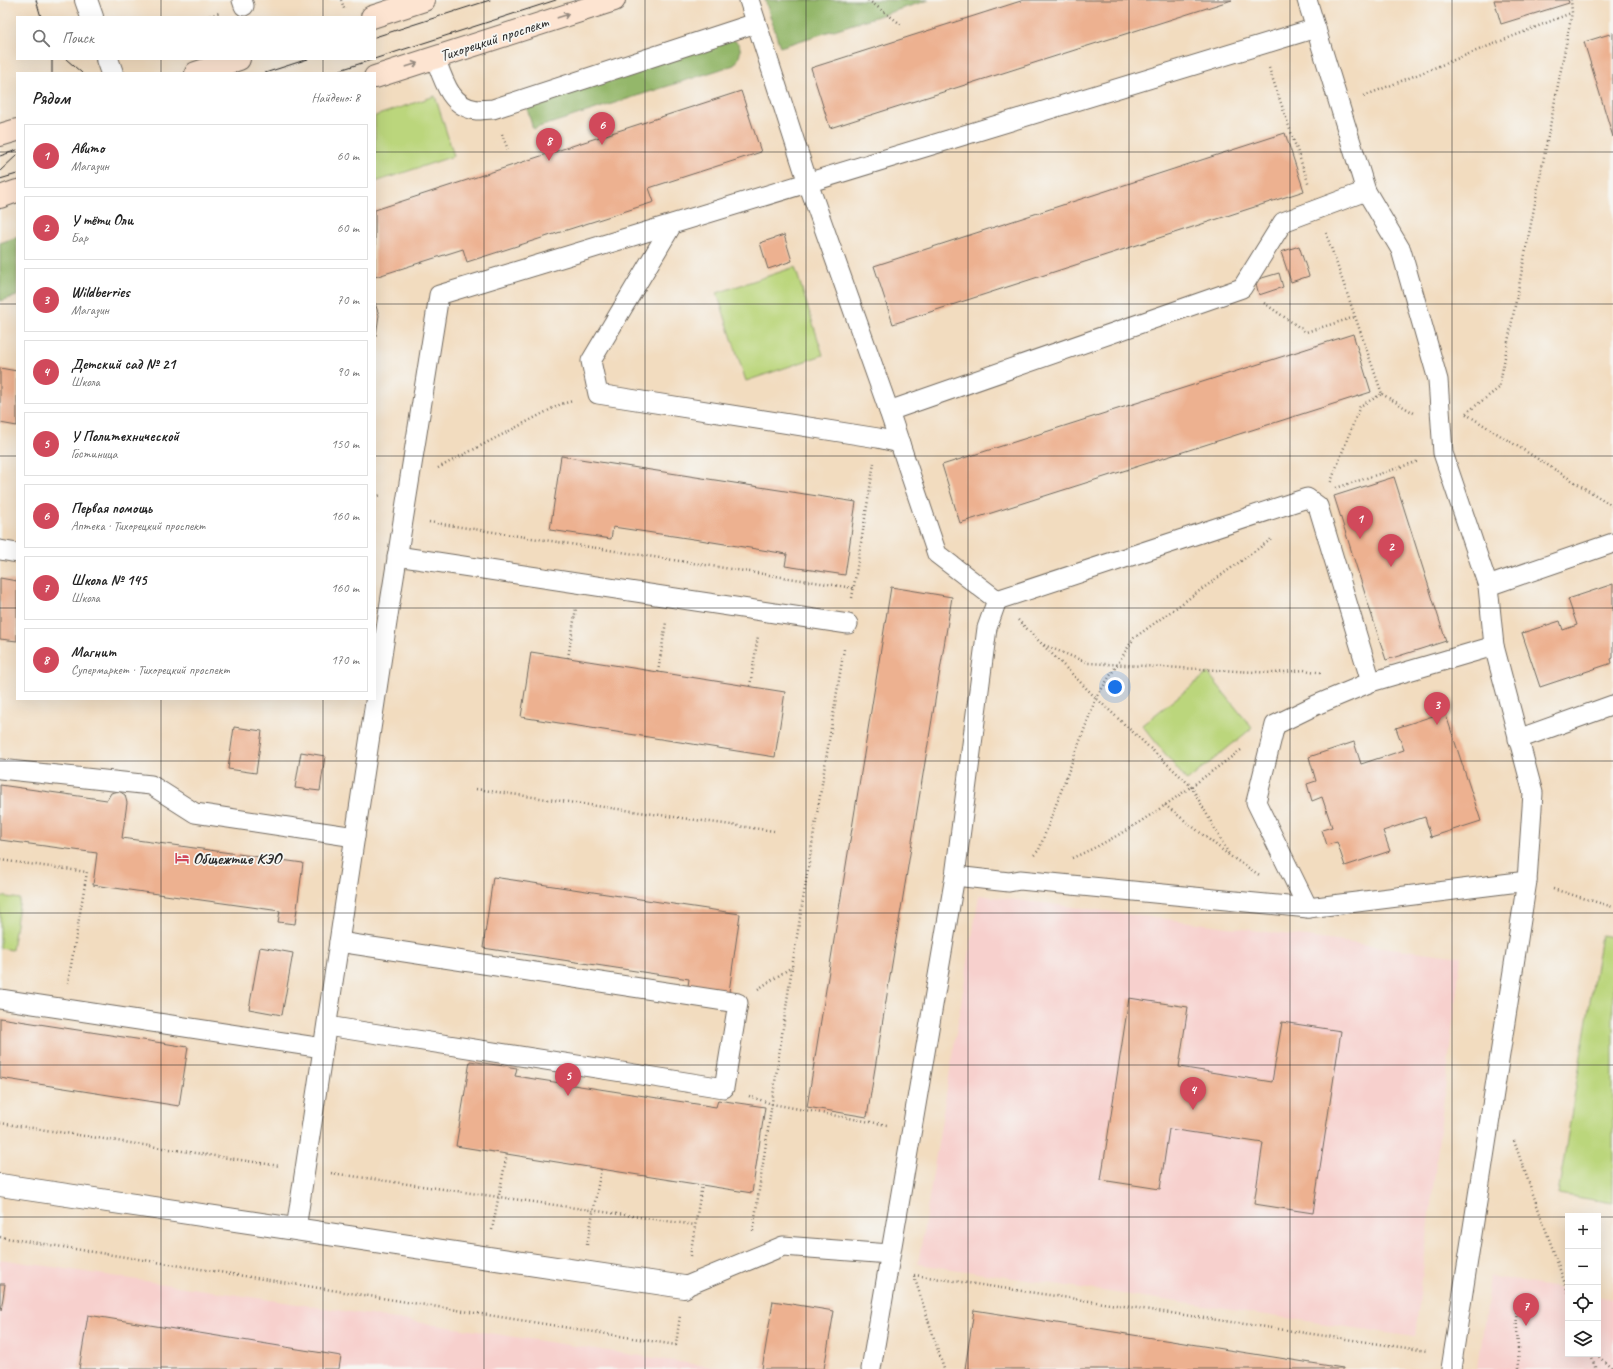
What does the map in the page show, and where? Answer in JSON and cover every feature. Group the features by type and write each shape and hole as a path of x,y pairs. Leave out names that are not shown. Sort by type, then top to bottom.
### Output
{"main road":[{"path":"375,16 424,0"},
{"name":"Тихорецкий проспект","path":"376,77 614,0"},
{"path":"199,72 236,60"},
{"path":"0,135 16,130"},
{"path":"0,196 16,191"}],"street":[{"path":"86,0 92,16"},
{"path":"107,60 112,72"},
{"path":"0,1185 684,1287"}],"lane":[{"path":"749,0 808,183 889,412 937,554 997,600"},
{"path":"1307,0 1366,191 1401,250 1438,380 1443,453 1488,586 1494,646 1533,793 1527,881 1452,1362"},
{"path":"435,57 444,83 450,94 462,105 477,110 493,109 756,23"},
{"path":"376,659 382,608 397,556 439,295 1316,28"},
{"path":"889,412 1242,288 1283,222 1366,191"},
{"path":"672,225 591,361 598,394 878,438 900,444"},
{"path":"997,600 1307,498 1323,498 1371,682"},
{"path":"1488,586 1613,543"},
{"path":"0,550 16,553"},
{"path":"397,556 848,624"},
{"path":"871,1369 955,876 987,628 997,600"},
{"path":"1308,908 1256,802 1275,725 1316,705 1371,682 1494,646"},
{"path":"296,1229 355,836 371,700"},
{"path":"1518,739 1613,705"},
{"path":"0,769 151,785 195,813 355,836"},
{"path":"955,876 1009,882 1020,880 1308,908 1527,881"},
{"path":"327,1026 724,1088 738,1003 339,942"},
{"path":"0,999 323,1048"},
{"path":"684,1287 783,1246 890,1254"}],"path":[{"path":"341,0 346,16"},
{"path":"868,0 902,25"},
{"path":"1261,45 1382,394 1442,428 1465,414 1498,388 1572,13 1571,0"},
{"path":"1340,106 1572,13"},
{"path":"1242,288 1306,332 1355,317"},
{"path":"376,497 408,484 561,404 598,394"},
{"path":"1323,498 1360,406 1382,394"},
{"path":"1465,414 1613,506"},
{"path":"749,1261 792,967 878,438"},
{"path":"1323,498 1443,453"},
{"path":"403,518 853,588"},
{"path":"1009,882 1039,850 1096,698 1134,638 1274,538"},
{"path":"568,658 580,584"},
{"path":"658,672 670,597"},
{"path":"997,600 1096,698 1192,786 1230,856"},
{"path":"750,686 761,611"},
{"path":"1042,644 1088,663 1274,673 1304,670 1326,674"},
{"path":"1070,859 1098,847 1166,806 1275,725"},
{"path":"476,789 774,831"},
{"path":"1166,806 1230,856 1263,877"},
{"path":"0,860 87,872 64,1008"},
{"path":"1527,881 1613,907"},
{"path":"738,1003 792,967"},
{"path":"724,1088 772,1104 912,1129"},
{"path":"0,1123 305,1169 695,1225"},
{"path":"1514,1140 1566,1285"},
{"path":"486,1257 507,1154"},
{"path":"582,1271 600,1169"},
{"path":"0,1237 676,1346 684,1287 702,1185"},
{"path":"890,1254 914,1275 944,1369"},
{"path":"914,1275 1452,1362"},
{"path":"1516,1308 1519,1369"},
{"path":"1592,1357 1596,1369"},
{"path":"1599,1357 1612,1369"}],"shaded area":[{"path":"979,895 1461,957 1415,1337 918,1264"},
{"path":"0,1259 727,1369 0,1369"},
{"path":"1490,1276 1565,1289 1565,1357 1601,1357 1601,1297 1613,1299 1613,1369 1478,1369"}],"green space":[{"path":"765,0 929,0 780,47"},
{"path":"730,39 738,43 740,46 739,58 734,65 533,129 526,105"},
{"path":"435,96 454,156 376,182 376,116"},
{"path":"16,237 16,296 0,301 0,243"},
{"path":"795,267 823,355 746,381 717,293"},
{"path":"1208,673 1252,728 1187,781 1142,725"},
{"path":"0,896 20,899 12,950 0,948"},
{"path":"1601,935 1613,937 1613,1203 1558,1194"}],"building":[{"path":"1024,0 1232,0 830,128 811,68"},
{"path":"1494,0 1568,0 1569,3 1501,24"},
{"path":"1613,33 1613,137 1584,42"},
{"path":"741,91 761,152 649,188 654,202 467,262 463,249 376,277 376,210"},
{"path":"1285,133 1304,191 893,324 874,266"},
{"path":"784,235 792,261 768,269 760,243"},
{"path":"1299,246 1309,276 1291,282 1281,252"},
{"path":"1279,273 1283,287 1259,295 1255,280"},
{"path":"376,306 379,315 376,336"},
{"path":"1353,334 1371,392 960,523 942,465"},
{"path":"0,368 16,371 16,426 0,423"},
{"path":"561,456 856,502 845,575 785,566 787,554 700,540 613,527 611,539 550,530"},
{"path":"1394,477 1446,641 1386,660 1334,496"},
{"path":"0,578 16,581 16,641 0,639"},
{"path":"1613,584 1612,663 1540,687 1522,633 1560,621 1563,630 1577,625 1568,599"},
{"path":"891,587 952,597 867,1117 807,1107"},
{"path":"531,652 785,692 775,757 521,717"},
{"path":"1445,712 1481,821 1431,837 1425,817 1406,823 1383,831 1390,851 1345,866 1337,842 1327,845 1322,830 1332,827 1322,797 1312,801 1307,784 1316,781 1309,757 1354,742 1361,764 1404,750 1396,728"},
{"path":"234,727 262,731 256,773 228,769"},
{"path":"301,752 325,756 320,791 295,788"},
{"name":"Общежтие КЭО","path":"0,785 107,800 111,793 119,791 125,795 127,803 122,838 303,863 295,924 278,922 280,911 93,885 97,853 0,840"},
{"path":"493,877 740,914 729,992 688,986 689,979 483,948"},
{"path":"260,947 293,953 282,1015 249,1009"},
{"path":"1129,998 1188,1007 1179,1067 1272,1082 1282,1022 1341,1031 1313,1213 1254,1204 1263,1143 1169,1129 1160,1189 1101,1180"},
{"path":"0,1018 188,1047 179,1106 0,1078"},
{"path":"470,1061 517,1068 515,1076 716,1107 718,1100 765,1107 752,1193 456,1146"},
{"path":"0,1284 5,1284 1,1311 0,1310"},
{"path":"773,1301 834,1311 824,1369 762,1369"},
{"path":"974,1310 1343,1368 1343,1369 965,1369"},
{"path":"88,1315 341,1356 339,1369 79,1369"}],"tram line":[{"path":"36,0 41,16"},
{"path":"376,37 490,0"},
{"path":"376,58 556,0"},
{"path":"52,60 52,72"},
{"path":"67,60 81,72"},
{"path":"268,72 305,60"},
{"path":"334,72 371,60"},
{"path":"0,156 16,150"},
{"path":"0,171 16,156"},
{"path":"0,179 16,174"}],"place":[{"name":"Первая помощь","path":"602,145"},
{"name":"Магнит","path":"549,161"},
{"name":"Авито","path":"1360,539"},
{"name":"У тёти Оли","path":"1391,567"},
{"name":"Wildberries","path":"1437,725"},
{"name":"Общежтие КЭО","path":"182,858"},
{"name":"У Политехнической","path":"568,1096"},
{"name":"Детский сад № 21","path":"1193,1110"},
{"name":"Школа № 145","path":"1526,1326"}]}
